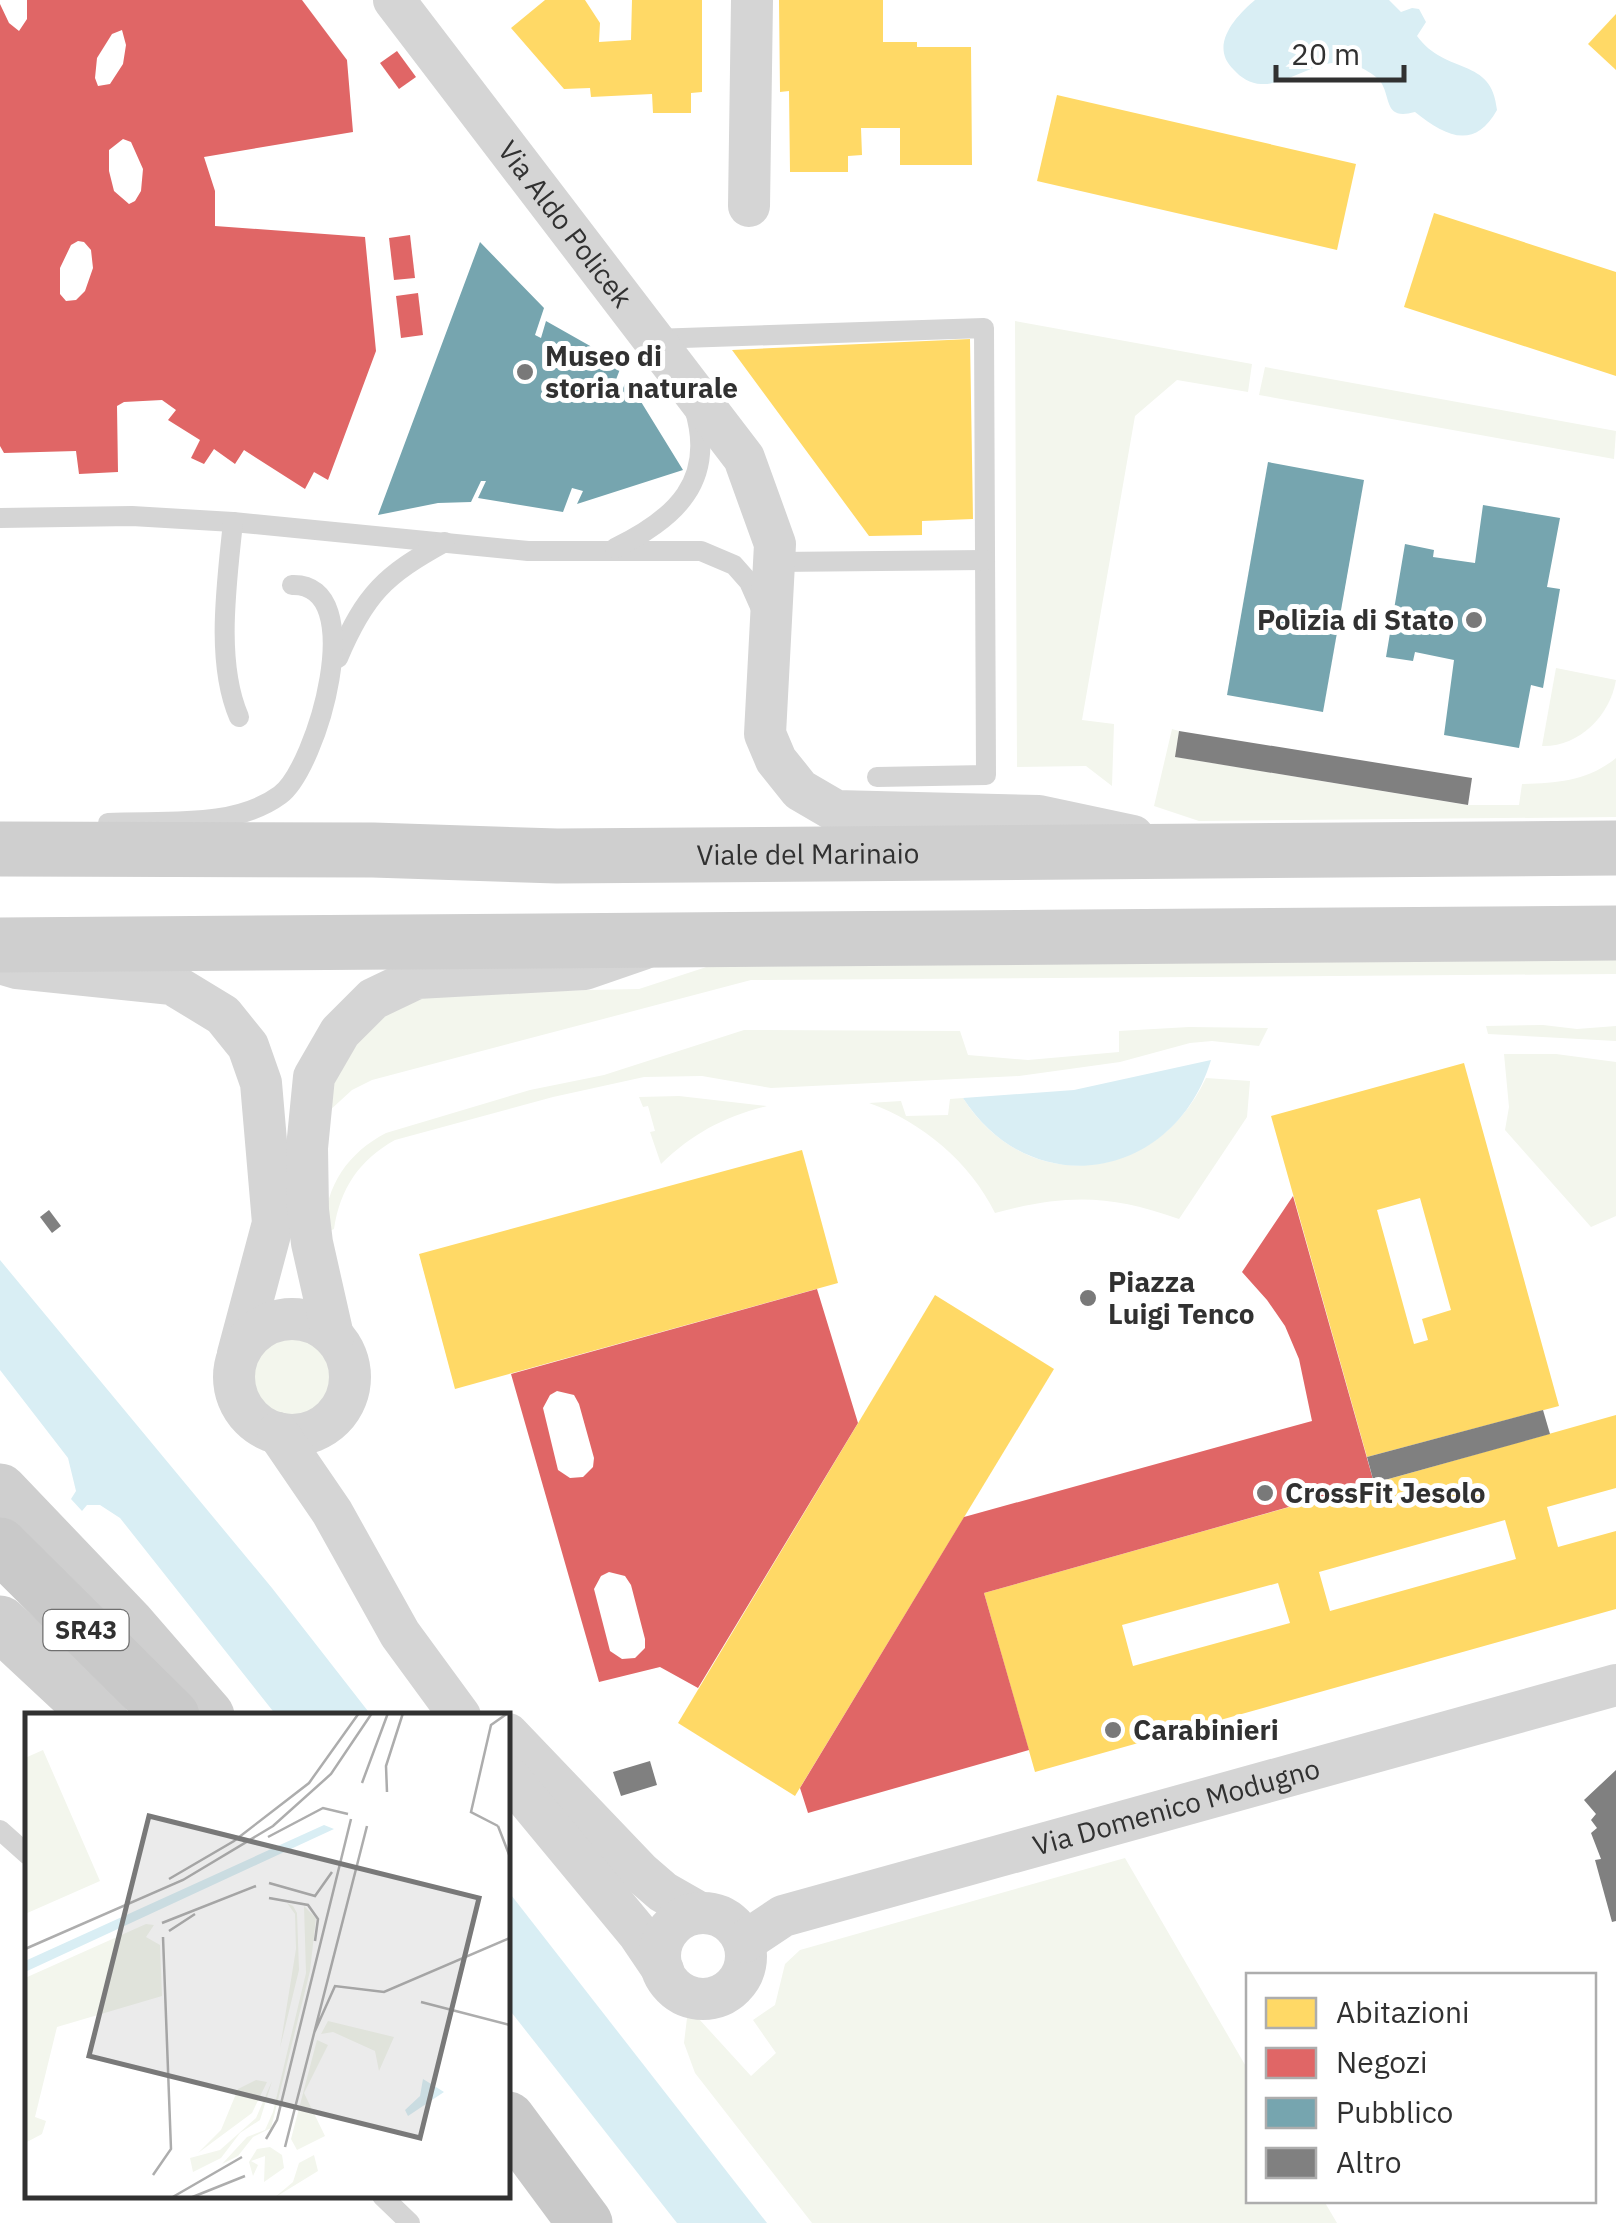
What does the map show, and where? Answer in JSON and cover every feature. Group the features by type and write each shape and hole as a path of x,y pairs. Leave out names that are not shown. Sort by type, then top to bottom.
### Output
{"main road":[{"name":"SR43","path":"0,1544 169,1713"},
{"path":"510,2122 582,2223"}],"street":[{"name":"Via Aldo Policek","path":"394,0 744,458 775,544 765,734 776,760 800,790 836,811 1039,816 1212,853"},
{"path":"748,206 752,0"},
{"name":"Viale del Marinaio","path":"9,848 373,850 557,856 1616,848"},
{"path":"0,945 1616,934"},
{"path":"333,1336 312,1243 307,1148 314,1077 340,1032 373,999 417,978 585,969 671,940"},
{"path":"0,963 172,984 223,1015 248,1046 262,1082 273,1224 238,1354 234,1387 240,1403 262,1427 278,1433 296,1435 315,1430 330,1421 342,1406 349,1388 348,1356 318,1324 281,1319 249,1337 238,1354"},
{"path":"330,1421 332,1512"},
{"path":"278,1433 332,1512 400,1634 458,1713"},
{"path":"0,1491 128,1625 204,1713"},
{"path":"0,1623 97,1713"},
{"path":"400,1634 428,1655 487,1713"},
{"name":"Via Domenico Modugno","path":"744,1942 783,1916 1616,1686"},
{"path":"510,1736 640,1873 663,1892 698,1912 726,1919 737,1929 744,1942 744,1972 724,1994 695,1998 681,1993 638,1933 510,1778"},
{"path":"662,1970 660,1958 666,1933 675,1923 698,1912"},
{"path":"510,2155 582,2223"}],"lane":[{"path":"654,339 984,328 986,775 878,778"},
{"path":"611,550 653,530 684,503 698,464 700,436 696,412 682,378"},
{"path":"0,518 132,516 233,522 528,551 701,550 734,565 759,598 769,640"},
{"path":"233,522 225,665 228,693 238,718"},
{"path":"9,848 86,827 222,817 250,811 285,792 298,776 331,673 369,597 402,566 445,542"},
{"path":"776,562 985,560"},
{"path":"292,584 312,588 326,605 334,643 331,673"},
{"path":"0,1830 25,1852"},
{"path":"384,2198 410,2223"}],"shaded area":[{"path":"1255,0 1389,0 1401,12 1419,9 1426,22 1417,36 1441,57 1486,81 1497,110 1479,131 1459,135 1437,128 1415,112 1394,111 1380,81 1350,64 1327,64 1272,83 1250,81 1236,73 1227,61 1224,42 1233,23"},
{"path":"1015,321 1252,364 1248,392 1177,380 1135,416 1082,720 1114,724 1112,786 1086,766 1017,767"},
{"path":"1265,367 1616,431 1614,459 1259,395"},
{"path":"1556,668 1616,680 1607,706 1591,727 1568,741 1542,746"},
{"path":"1172,729 1179,731 1176,757 1467,805 1519,805 1522,784 1583,776 1616,758 1616,817 1199,821 1154,806"},
{"path":"1616,957 1616,974 751,980 372,1080 352,1090 328,1112 332,1071 372,1020 422,993 639,989 734,958"},
{"path":"1486,1026 1577,1029 1616,1026 1616,1041 1488,1034"},
{"path":"1268,1028 1259,1046 1190,1043 1120,1062 1019,1076 771,1088 702,1076 644,1077 553,1097 395,1140 361,1166 346,1189 334,1229 325,1233 328,1202 340,1174 360,1151 386,1133 530,1090 604,1075 744,1030 960,1031 968,1055 1028,1060 1119,1052 1119,1031"},
{"path":"1504,1054 1556,1054 1616,1062 1616,1216 1591,1227 1505,1130 1509,1107"},
{"path":"1211,1060 1193,1100 1167,1132 1135,1153 1099,1164 1062,1165 1026,1154 992,1132 963,1098 1074,1090"},
{"path":"1206,1078 1250,1081 1247,1117 1179,1219 1131,1205 1087,1200 1044,1202 995,1213 972,1177 942,1146 908,1121 869,1103 901,1101 906,1116 948,1115 950,1099 963,1098 990,1130 1021,1152 1055,1163 1090,1165 1124,1157 1156,1139 1184,1113"},
{"path":"679,1096 767,1106 710,1128 661,1164 650,1132 655,1131 648,1106 643,1107 639,1097"},
{"path":"0,1260 272,1588 369,1713 274,1713 120,1518 100,1505 87,1505 82,1511 71,1499 76,1491 68,1458 0,1370"},
{"path":"292,1336 307,1339 320,1348 329,1361 329,1391 320,1404 307,1413 292,1416 277,1413 264,1404 255,1391 252,1376 255,1361 264,1348 277,1339"},
{"path":"1125,1858 1246,2067 1246,2203 1325,2203 1337,2223 812,2223 695,2073 684,2043 687,2018 699,2019 751,2076 776,2053 753,2020 775,2005 785,1964 800,1950"},
{"path":"510,1894 767,2223 677,2223 510,2011"}],"building: Abitazioni":[{"path":"545,0 585,0 600,23 599,42 631,40 632,0 702,0 702,92 691,93 691,113 653,113 652,94 591,97 590,88 564,89 511,28"},
{"path":"779,0 883,0 883,42 917,42 917,47 971,47 972,165 900,165 900,128 861,128 862,155 848,156 848,172 790,172 789,91 780,92"},
{"path":"1616,14 1616,70 1588,44"},
{"path":"1057,95 1356,164 1337,250 1037,181"},
{"path":"1434,213 1616,272 1616,376 1404,307"},
{"path":"970,339 973,519 922,521 922,535 869,536 732,350"},
{"path":"1464,1063 1559,1406 1367,1457 1271,1116","holes":["1420,1198 1451,1310 1422,1319 1428,1340 1414,1344 1377,1210"]},
{"path":"802,1150 838,1283 455,1389 419,1254"},
{"path":"935,1295 1054,1369 795,1796 678,1723"},
{"path":"1616,1415 1616,1488 1547,1507 1558,1547 1616,1531 1616,1609 1035,1772 984,1593","holes":["1505,1520 1516,1559 1330,1611 1319,1572","1278,1583 1290,1623 1133,1666 1122,1625"]}],"building: Negozi":[{"path":"27,0 302,0 347,60 353,132 204,157 215,191 215,226 365,237 376,351 328,480 314,472 305,489 244,450 235,464 214,449 204,464 191,458 200,440 168,420 176,410 162,400 124,402 117,406 118,472 79,474 76,451 4,453 0,446 0,4 9,23 19,31 27,19","holes":["122,30 126,45 123,64 110,84 98,86 97,58 112,34","123,139 131,142 143,169 141,191 129,204 114,191 109,150","84,242 91,250 93,268 85,291 76,300 66,301 60,294 60,268 71,245"]},
{"path":"397,51 416,77 399,89 380,63"},
{"path":"410,235 415,278 394,280 389,238"},
{"path":"418,293 423,335 401,338 396,296"},
{"path":"1293,1196 1374,1483 984,1593 1029,1750 808,1813 800,1788 964,1517 1312,1421 1299,1359 1285,1326 1242,1272"},
{"path":"817,1289 858,1423 698,1688 660,1667 599,1682 511,1374","holes":["557,1391 574,1395 579,1404 594,1458 593,1467 583,1477 570,1478 558,1470 543,1408","609,1572 625,1576 631,1585 645,1639 645,1648 635,1658 622,1659 610,1651 594,1589 601,1576"]}],"building: Pubblico":[{"name":"Museo di storia naturale","path":"480,242 544,308 535,335 541,338 546,321 622,364 612,390 621,393 627,379 683,470 577,504 583,491 572,488 563,512 478,498 486,481 481,481 471,502 438,503 378,515"},
{"name":"Polizia di Stato","path":"1268,462 1364,480 1323,712 1227,695"},
{"name":"Polizia di Stato","path":"1483,505 1560,518 1547,587 1560,589 1543,688 1531,685 1519,748 1444,735 1454,660 1415,652 1413,661 1386,657 1405,544 1434,550 1433,557 1475,563"}],"building: Altro":[{"path":"1179,731 1472,778 1468,805 1175,757"},
{"path":"49,1210 61,1226 52,1233 40,1217"},
{"path":"1233,1312 1236,1324 1224,1328 1220,1315"},
{"path":"1543,1410 1550,1434 1374,1483 1367,1457"},
{"path":"650,1761 657,1785 621,1796 613,1772"},
{"path":"1616,1770 1616,1921 1612,1922 1595,1860 1601,1859 1591,1833 1597,1828 1591,1820 1596,1814 1584,1800"}],"place":[{"name":"Museo di storia naturale","path":"525,372"},
{"name":"Polizia di Stato","path":"1474,620"},
{"name":"Piazza Luigi Tenco","path":"1088,1298"},
{"name":"CrossFit Jesolo","path":"1265,1493"},
{"name":"Carabinieri","path":"1113,1730"}]}
